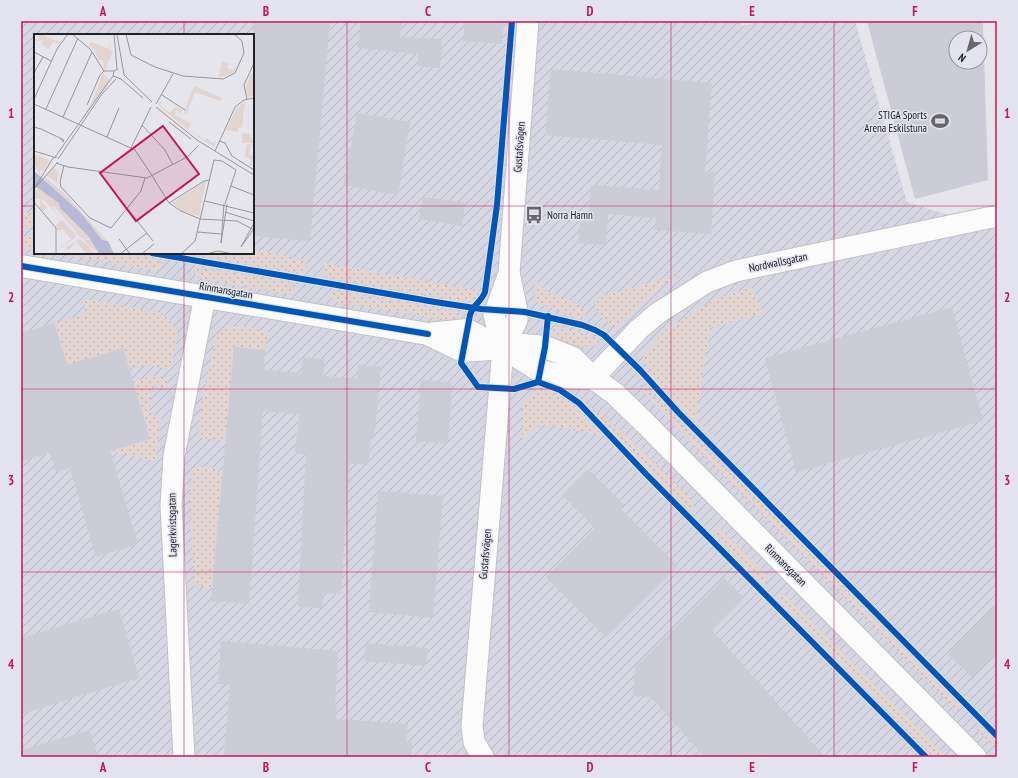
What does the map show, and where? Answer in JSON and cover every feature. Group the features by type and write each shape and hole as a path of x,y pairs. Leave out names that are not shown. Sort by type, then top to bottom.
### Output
{"street":[{"name":"Gustafsvägen","path":"483,757 474,742 472,726 503,348 494,315 509,273 528,21"},
{"name":"Nordwallsgatan","path":"593,378 639,329 658,313 707,282 736,271 997,216"},
{"name":"Rinmansgatan","path":"21,266 428,334 467,330 503,348 523,345 545,347 573,358 593,378 614,393 645,423 975,757"},
{"name":"Lagerkvistsgatan","path":"184,757 171,506 174,456 205,296"}],"shaded area":[{"path":"21,21 741,21 742,26 760,21 855,21 907,202 997,230 997,757 21,757"},
{"path":"21,212 34,214 34,227 21,225"},
{"path":"21,236 34,238 34,250 21,248"},
{"path":"254,250 307,260 305,271 298,272 265,268 196,255 254,254"},
{"path":"58,254 135,254 161,261 161,269 154,270"},
{"path":"325,263 481,291 473,302 452,300 323,277"},
{"path":"193,267 283,280 298,285 295,291 289,294 200,279 194,274"},
{"path":"687,274 665,283 615,328 600,315 595,307 596,302 602,295 620,292 655,281"},
{"path":"535,281 550,294 564,297 578,304 584,310 585,318 574,317 536,302 534,292"},
{"path":"751,287 763,313 710,328 696,419 730,454 692,421 653,383 643,357 664,331 713,300"},
{"path":"332,290 459,312 460,319 456,321 336,302 330,295"},
{"path":"85,299 161,313 170,320 178,334 170,369 148,365 129,368 123,348 74,389 54,323 85,314"},
{"path":"556,325 600,340 596,345 580,347 551,336"},
{"path":"246,326 268,332 265,350 234,347 226,441 198,437 202,401 216,335 226,327"},
{"path":"152,376 169,378 166,388 152,385 149,412 161,419 155,461 110,451 150,439 133,382"},
{"path":"640,382 962,707 957,711 698,450 652,401 642,389"},
{"path":"542,389 567,401 601,435 541,424 522,438 522,405 534,390"},
{"path":"588,405 628,438 690,497 694,506 691,511 640,463 586,407"},
{"path":"195,465 215,469 222,475 212,588 195,586 189,500 192,472"},
{"path":"718,526 767,576 765,588 713,533"},
{"path":"784,594 946,757 932,757 776,598"},
{"path":"978,724 997,744 997,750 976,729"}],"building":[{"path":"253,21 330,21 310,241 254,236"},
{"path":"361,21 402,21 400,37 442,39 440,68 417,66 418,54 358,48"},
{"path":"465,21 504,21 502,44 463,41"},
{"name":"STIGA Sports Arena Eskilstuna","path":"867,21 983,21 983,30 948,30 948,70 985,70 988,180 915,199"},
{"path":"551,69 712,83 705,171 715,172 711,234 655,230 656,218 608,214 606,245 578,243 580,218 589,218 591,185 659,190 662,145 545,135"},
{"path":"357,113 410,122 398,195 344,185"},
{"path":"423,197 465,203 462,226 419,219"},
{"path":"952,307 983,421 796,472 765,358"},
{"path":"54,323 67,365 123,348 150,439 110,451 138,544 96,557 70,468 56,472 50,453 21,462 21,333"},
{"path":"234,347 265,350 264,370 301,373 303,357 324,359 323,376 357,379 358,365 381,367 374,439 371,439 368,465 349,463 341,594 323,593 322,608 298,607 306,454 295,453 299,414 263,411 249,604 211,601"},
{"path":"421,380 452,383 448,444 416,441"},
{"path":"588,469 624,505 620,508 678,566 606,637 546,577 595,528 562,495"},
{"path":"378,491 443,496 433,618 369,612"},
{"path":"724,578 744,598 712,630 825,757 704,757 651,697 633,696 635,667"},
{"path":"997,603 997,651 972,677 948,654"},
{"path":"119,609 139,678 21,714 21,638"},
{"path":"221,641 338,651 335,704 337,704 336,719 408,724 406,742 412,742 411,757 224,757 230,684 218,684"},
{"path":"366,643 428,648 426,666 365,661"},
{"path":"90,730 98,757 21,757 21,750"}],"cycle path":[{"path":"512,21 497,205 485,292 470,315 461,363 478,387 514,389 538,382 560,390 579,403 646,474 926,757"},
{"path":"158,254 435,302 481,309 525,312 582,325 604,335 640,370 678,412 997,736"},
{"path":"21,266 428,334"},
{"path":"538,382 545,347 548,316"}],"place":[{"name":"STIGA Sports Arena Eskilstuna","path":"940,121"},
{"name":"Norra Hamn","path":"534,215"}]}
